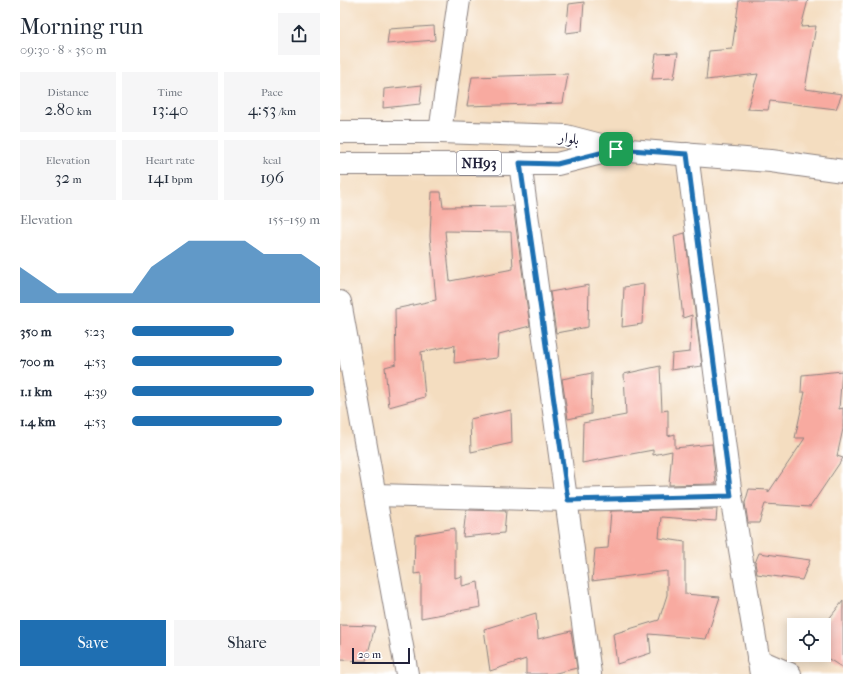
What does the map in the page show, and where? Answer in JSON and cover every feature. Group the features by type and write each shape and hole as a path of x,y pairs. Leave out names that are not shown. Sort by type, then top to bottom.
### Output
{"street":[{"path":"440,132 459,0"},
{"name":"بلوار","path":"340,132 440,132 566,136 616,149"},
{"name":"بلوار","path":"340,164 557,164 616,149"},
{"name":"NH93","path":"616,149 771,161 843,171"},
{"path":"687,154 731,496 760,667 790,674"},
{"path":"520,163 568,500 590,674"},
{"path":"340,302 407,674"},
{"path":"375,495 568,500 731,496"}],"building":[{"path":"739,0 808,0 801,27 816,26 805,89 842,94 836,109 770,101 768,110 747,109 758,74 706,80 709,51 732,49"},
{"path":"584,2 582,31 566,33 569,4"},
{"path":"434,26 435,40 387,44 389,29"},
{"path":"678,53 674,78 652,79 656,54"},
{"path":"568,74 563,103 467,106 472,77"},
{"path":"422,85 420,104 383,108 384,89"},
{"path":"432,192 441,192 443,207 513,206 530,326 499,334 497,358 454,363 455,345 421,352 425,397 389,407 385,367 396,364 395,309 436,300 430,236","holes":["445,231 511,232 513,269 450,281"]},
{"path":"685,233 702,366 671,370 672,354 690,352 692,315 683,318 674,236"},
{"path":"644,284 642,324 622,327 624,287"},
{"path":"589,285 588,327 556,333 550,292"},
{"path":"660,366 662,411 668,410 668,436 675,434 675,448 712,444 716,484 669,485 672,451 653,455 653,450 582,463 583,423 626,415 624,374"},
{"path":"842,371 839,409 843,408 843,429 837,456 843,458 810,507 765,504 759,523 748,523 745,503 749,489 769,490 768,493 805,438 795,438 805,392 801,392 802,375"},
{"path":"592,373 591,414 568,419 562,379"},
{"path":"511,410 512,443 471,452 470,419"},
{"path":"717,509 716,521 661,517 659,538 685,542 685,594 720,597 706,639 649,634 651,653 617,664 613,634 659,620 667,595 667,571 592,581 595,549 608,548 611,511"},
{"path":"466,510 506,511 504,533 463,537"},
{"path":"455,528 455,578 462,576 462,586 478,582 481,607 421,618 421,573 414,574 415,535"},
{"path":"759,553 810,560 802,580 757,574 755,563"},
{"path":"843,601 843,668 831,660 831,618 830,618"},
{"path":"536,613 538,639 571,631 577,668 552,674 526,674 526,659 490,671 484,629"},
{"path":"340,625 375,626 366,661 340,660"}],"route":[{"path":"616,149 687,154 731,496 568,500 520,163 557,164 616,149"}]}
